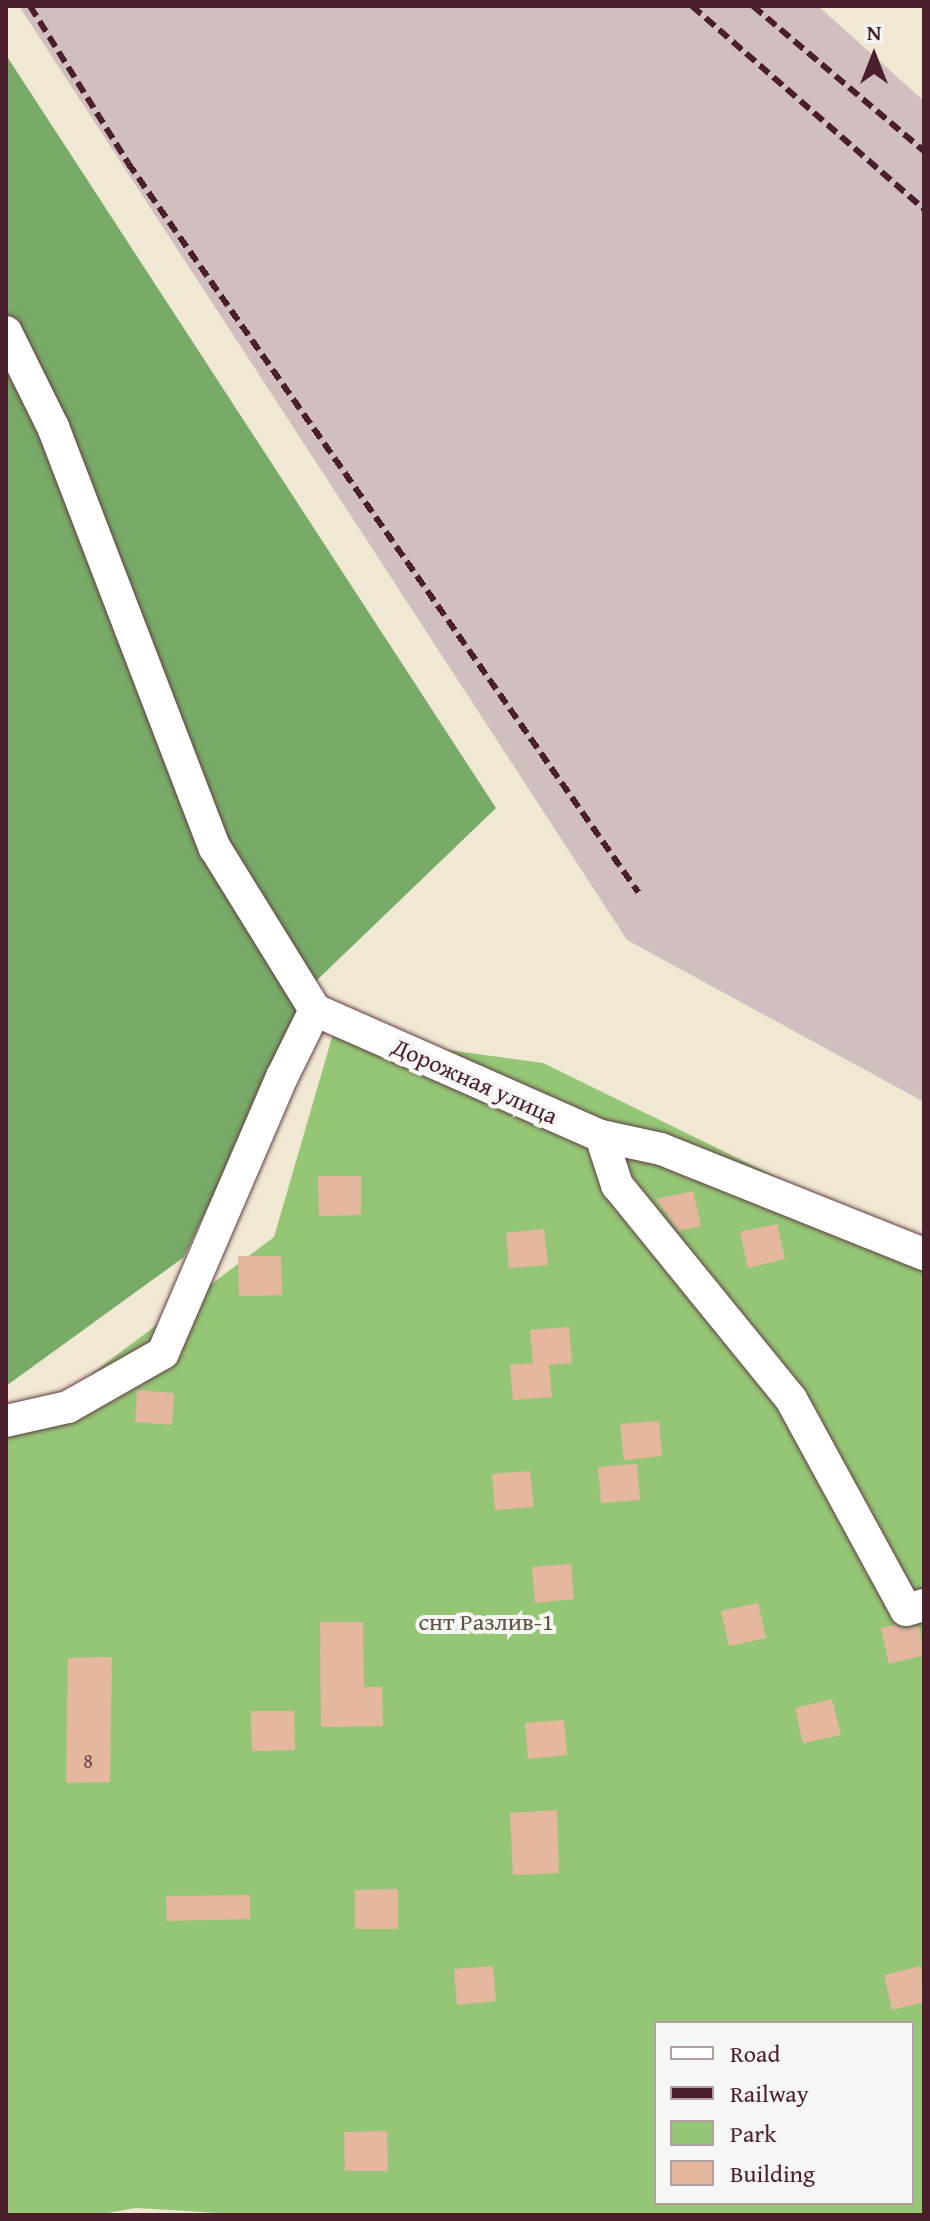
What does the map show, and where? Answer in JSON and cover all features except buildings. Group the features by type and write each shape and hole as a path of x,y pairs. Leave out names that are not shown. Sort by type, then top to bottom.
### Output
{"street":[{"path":"6,332 53,427 215,848 315,1010 282,1077 163,1353 68,1407 6,1421"},
{"name":"Дорожная улица","path":"315,1010 601,1136 661,1149 924,1254"},
{"path":"601,1136 617,1185 791,1399 906,1610 924,1605"}],"shaded area":[{"path":"19,6 818,6 924,101 924,1102 627,940"}],"green space":[{"path":"6,55 496,808 315,982 184,1257 6,1386"},
{"name":"снт Разлив-1","path":"333,1034 543,1063 924,1249 924,2215 252,2215 136,2208 96,2215 6,2215 6,1438 274,1237"}],"railway":[{"path":"30,6 128,163 638,892"},
{"path":"692,6 924,209"},
{"path":"753,6 924,151"}]}
